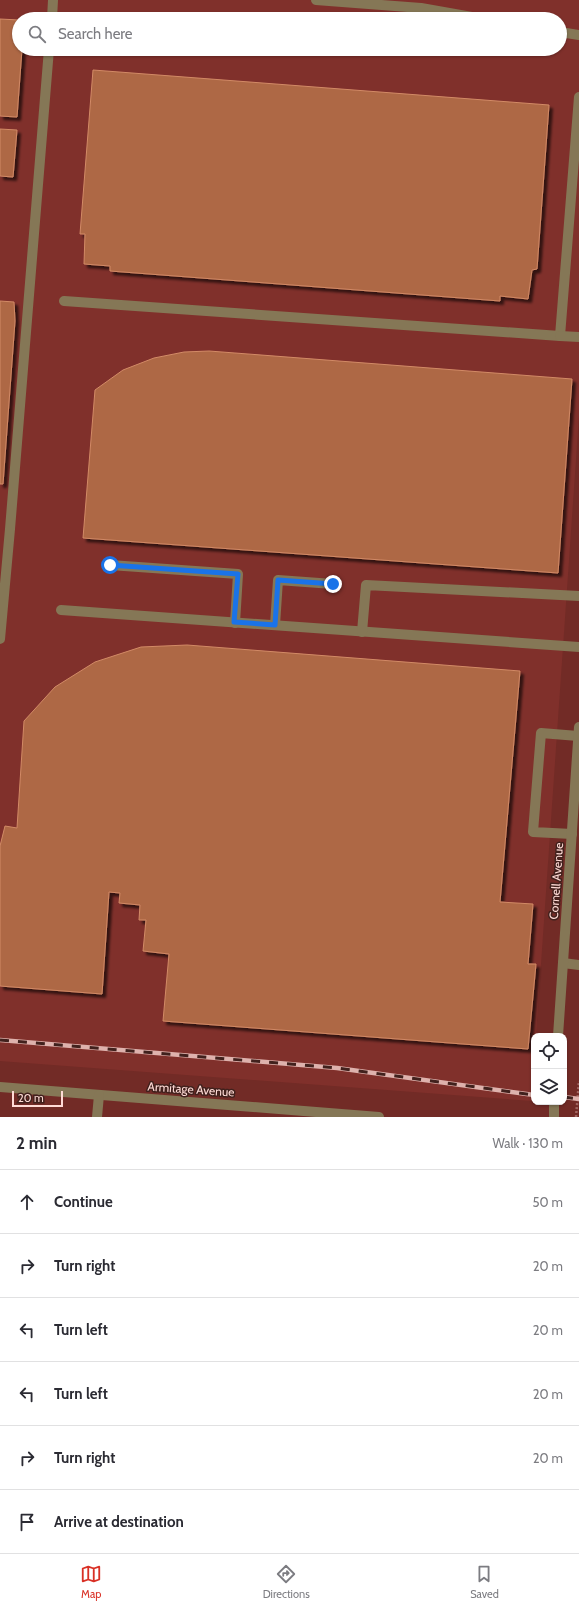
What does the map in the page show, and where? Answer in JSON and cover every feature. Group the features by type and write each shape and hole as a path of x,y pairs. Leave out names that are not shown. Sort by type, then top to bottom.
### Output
{"street":[{"path":"52,12 53,0"},
{"path":"316,0 421,8 444,12"},
{"path":"567,33 579,35"},
{"path":"0,639 48,56"},
{"path":"560,336 579,97"},
{"path":"64,301 579,337"},
{"path":"110,565 238,574 234,622"},
{"path":"275,625 278,580 333,584"},
{"path":"362,632 366,585 579,596"},
{"path":"61,610 579,647"},
{"path":"572,834 533,832 541,733 579,731"},
{"name":"Cornell Avenue","path":"558,1033 579,731"},
{"path":"563,963 579,965"},
{"name":"Armitage Avenue","path":"0,1087 380,1117"},
{"path":"97,1117 99,1095"},
{"path":"554,1105 554,1117"}],"path":[{"path":"576,1117 579,1080"}],"shaded area":[{"path":"0,0 579,0 579,416 536,1033 531,1033 531,1101 0,1061"}],"building":[{"path":"0,19 12,20 12,56 21,56 17,117 0,116"},
{"path":"93,70 549,105 537,269 532,270 528,299 500,296 500,301 110,271 110,266 84,264 85,234 80,234"},
{"path":"0,129 17,130 13,177 0,176"},
{"path":"0,301 14,302 15,321 3,484 0,484"},
{"path":"209,351 572,379 558,573 83,538 95,390 123,370 154,358 184,352"},
{"path":"187,645 520,671 500,902 533,904 528,964 536,964 528,1049 163,1021 169,954 143,951 146,920 139,920 140,905 119,903 120,893 109,892 102,994 0,986 0,846 5,826 17,828 24,721 55,687 95,662 141,647"}],"railway":[{"path":"0,1040 337,1068 531,1095"},
{"path":"567,1097 579,1099"}],"route":[{"path":"110,565 238,574 234,622 275,625 278,580 333,584"}]}
